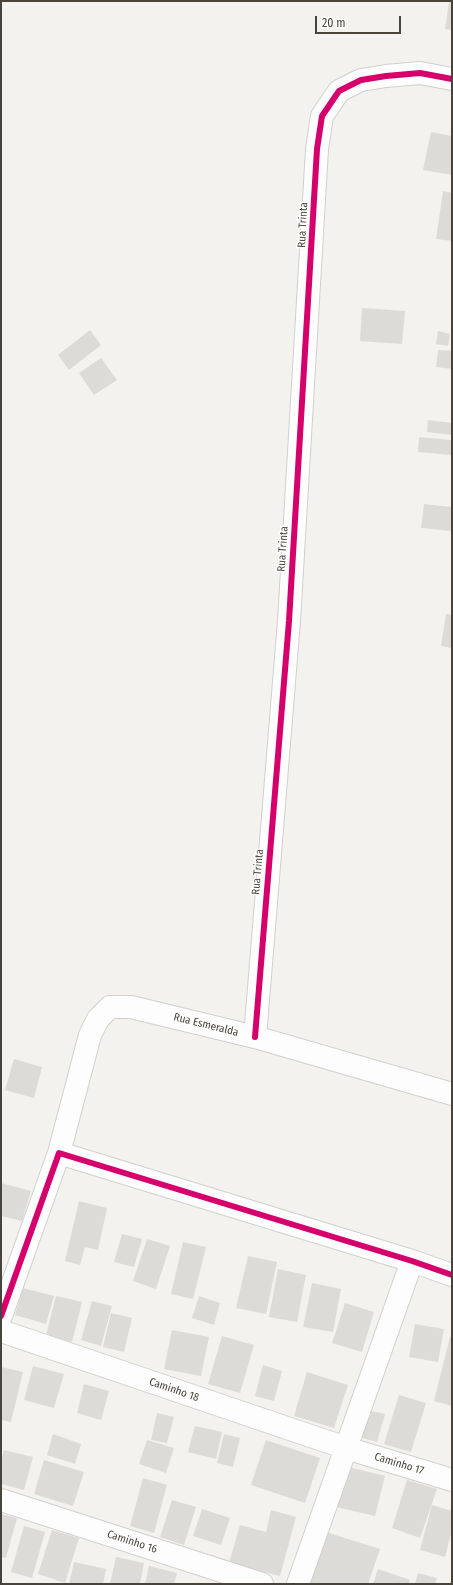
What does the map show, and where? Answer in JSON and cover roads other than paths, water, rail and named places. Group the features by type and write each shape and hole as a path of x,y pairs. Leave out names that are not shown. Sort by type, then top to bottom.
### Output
{"street":[{"name":"Rua Trinta","path":"255,1037 289,621 317,149 322,116 339,91 361,80 420,73 452,79"},
{"name":"Rua Esmeralda","path":"59,1153 90,1035 98,1019 110,1007 131,1007 255,1037 452,1094"},
{"path":"1,1316 59,1153 412,1261 452,1275"},
{"path":"298,1584 412,1261"},
{"name":"Caminho 18","path":"1,1331 346,1448"},
{"name":"Caminho 17","path":"346,1448 452,1480"},
{"name":"Caminho 16","path":"1,1500 262,1584"}]}
